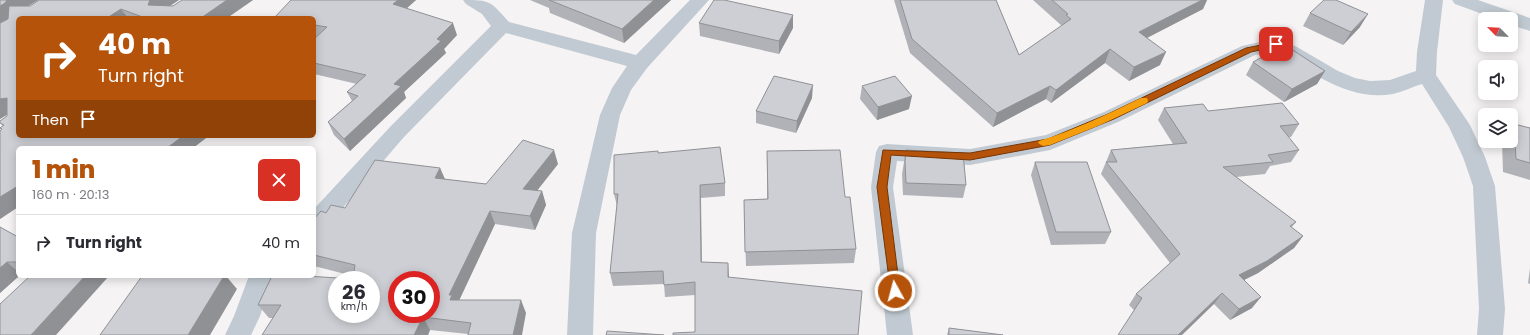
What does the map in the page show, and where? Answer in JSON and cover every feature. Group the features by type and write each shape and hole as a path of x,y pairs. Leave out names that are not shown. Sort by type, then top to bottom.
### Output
{"street":[{"path":"472,0 488,10 502,26 640,63"},
{"path":"580,335 584,233 610,115 622,88 640,63 700,0"},
{"path":"1434,0 1427,52 1426,75 1459,125 1474,157 1484,186 1492,310 1490,335"},
{"path":"1461,0 1530,25"},
{"path":"316,222 396,132 502,26"},
{"path":"900,335 882,187 886,152 970,157 1050,142 1111,117 1249,50 1276,44 1331,76 1350,84 1370,88 1392,87 1426,75"},
{"path":"238,335 247,316 258,282 263,278"}],"building":[{"path":"0,0 7,0 0,6"},
{"path":"39,0 150,0 148,5 173,6 182,0 227,0 204,16 140,16 121,9 110,16 16,16 16,138 180,138 170,146 16,146 16,187 0,197 0,131 2,129 0,128 4,125 0,123 0,121 7,116 7,98 0,99 0,23 8,19 9,6 30,6"},
{"path":"291,0 398,0 393,4 453,23 437,39 441,41 394,84 401,86 344,139 328,122 358,96 347,92 366,75 316,63 316,37 327,27 316,25 316,16 276,16"},
{"path":"549,0 654,0 622,29"},
{"path":"714,0 724,0 793,15 779,41 699,23"},
{"path":"900,0 996,0 1019,55 1071,19 1066,15 1068,14 1052,0 1202,0 1139,32 1166,52 1134,67 1110,49 1056,90 1050,86 997,113 912,39"},
{"path":"1324,0 1336,0 1368,14 1351,32 1310,13"},
{"path":"1285,45 1325,71 1292,89 1253,62"},
{"path":"774,76 813,85 797,121 756,111"},
{"path":"895,76 912,96 878,107 862,86"},
{"path":"1282,103 1299,124 1280,126 1299,150 1268,155 1273,162 1223,167 1296,222 1290,226 1303,236 1267,261 1239,275 1261,297 1239,309 1222,293 1178,335 1118,335 1142,298 1136,294 1180,254 1106,162 1117,162 1111,150 1187,143 1164,108 1203,104 1208,111"},
{"path":"1518,125 1530,128 1530,163 1516,159 1515,148 1518,148"},
{"path":"523,140 554,150 523,189 542,191 530,216 490,211 449,295 452,295 450,300 521,300 513,335 468,335 471,323 440,319 440,271 388,271 388,323 420,323 414,335 262,335 281,305 258,305 271,278 328,277 328,323 380,323 380,271 354,271 355,265 316,255 316,217 321,211 326,213 331,205 345,208 375,160 440,168 435,178 486,184"},
{"path":"720,147 725,183 700,185 701,262 728,263 728,277 862,291 858,335 673,335 673,333 695,332 695,282 664,285 663,271 610,273 618,194 614,194 614,155 658,151 658,153"},
{"path":"840,150 845,197 850,197 856,249 745,252 744,200 768,199 767,151"},
{"path":"906,150 963,153 966,185 906,183"},
{"path":"1035,162 1087,162 1111,232 1056,232"},
{"path":"0,227 16,236 16,262 7,262 0,268"},
{"path":"28,278 83,278 31,335 0,335 0,304"},
{"path":"141,278 223,278 188,335 100,335"},
{"path":"949,328 1003,335 949,335"},
{"path":"607,331 664,335 606,335"}],"slow traffic":[{"path":"1043,143 1050,142 1097,123 1144,101"}],"route":[{"path":"895,291 882,187 886,152 970,157 1050,142 1111,117 1249,50 1276,44"}]}
